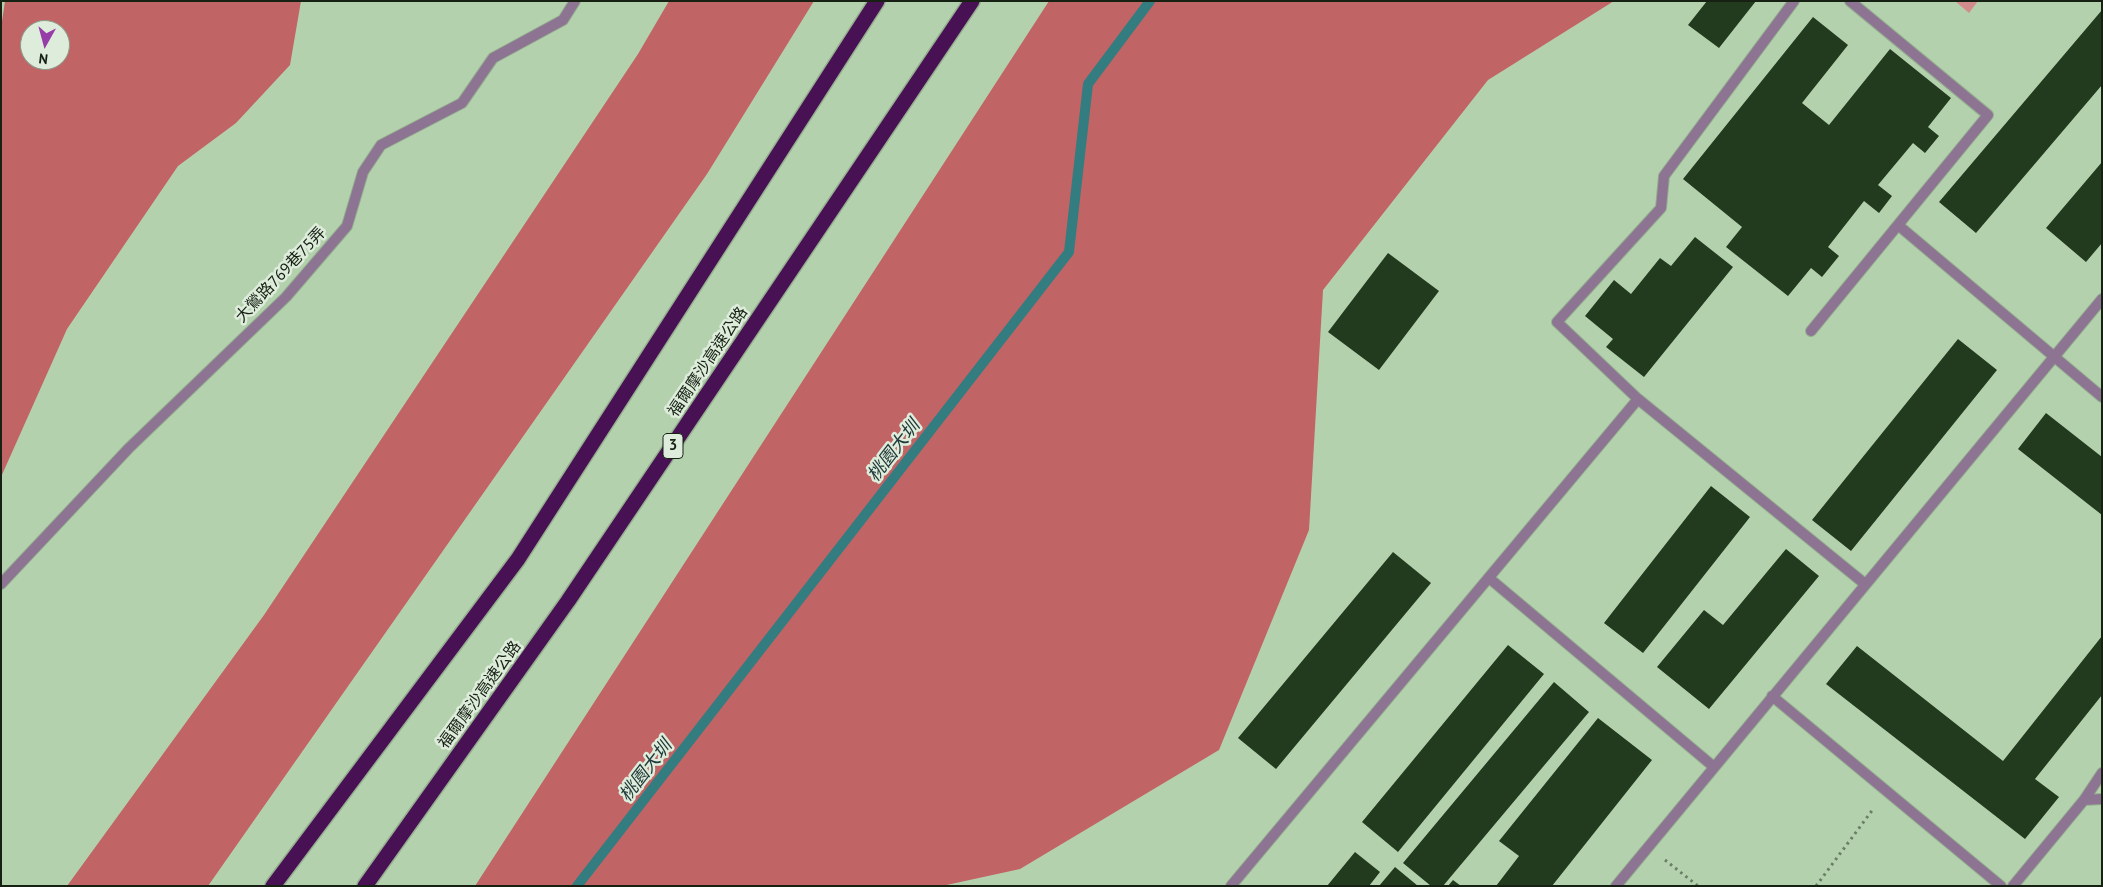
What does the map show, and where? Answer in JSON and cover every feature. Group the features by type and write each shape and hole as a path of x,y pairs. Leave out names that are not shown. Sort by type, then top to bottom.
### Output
{"highway":[{"path":"273,886 518,559 876,1"},
{"name":"福爾摩沙高速公路","path":"365,886 574,593 972,1"}],"street":[{"name":"大鶯路769巷75弄","path":"1,584 129,448 286,297 347,226 363,172 381,145 462,103 493,58 563,20 574,1"},
{"path":"1794,1 1664,176 1661,208 1557,322 1638,399 1865,584"},
{"path":"1811,330 1988,115 1850,1"},
{"path":"1898,224 2053,357 2102,396"},
{"path":"1616,886 2102,298"},
{"path":"1230,886 1638,399"},
{"path":"1489,578 1714,767"},
{"path":"1772,696 2001,886"},
{"path":"2013,886 2084,800 2102,773"},
{"path":"2084,800 2102,799"}],"path":[{"path":"1816,886 1887,791"},
{"path":"1648,846 1698,886"}],"shaded area":[{"path":"5,1 301,1 290,65 236,123 178,166 67,329 1,477 1,28"},
{"path":"669,1 814,1 707,174 208,886 67,886 264,615 638,54"},
{"path":"1049,1 1614,1 1488,80 1323,290 1309,530 1219,750 1020,869 942,886 475,886"},
{"path":"1955,1 1978,1 1969,13"}],"building":[{"path":"1707,1 1756,1 1719,48 1688,25"},
{"path":"2102,10 2102,85 1976,233 1939,202"},
{"path":"1813,17 1848,45 1802,103 1829,125 1890,49 1951,98 1928,127 1939,136 1925,153 1913,143 1878,185 1892,196 1879,213 1864,201 1828,247 1839,256 1822,277 1811,268 1788,296 1726,247 1742,227 1683,179"},
{"path":"2102,162 2102,243 2086,262 2046,228"},
{"path":"1695,237 1733,267 1644,377 1606,347 1613,339 1585,316 1614,280 1631,294 1660,258 1671,266"},
{"path":"1388,253 1439,291 1379,370 1328,332"},
{"path":"1958,339 1997,370 1851,551 1812,520"},
{"path":"2046,413 2102,457 2102,515 2018,449"},
{"path":"1711,486 1750,517 1643,653 1604,623"},
{"path":"1786,549 1819,576 1709,709 1657,667 1704,610 1723,625"},
{"path":"1393,552 1431,583 1276,769 1238,738"},
{"path":"2102,636 2102,695 2035,779 2059,797 2025,839 1826,684 1857,646 2003,761"},
{"path":"1508,645 1544,674 1398,852 1362,822"},
{"path":"1554,682 1589,712 1443,886 1431,886 1403,863"},
{"path":"1598,718 1652,760 1552,886 1496,886 1519,856 1499,841"},
{"path":"1355,852 1380,872 1369,886 1327,886"},
{"path":"1395,867 1418,886 1379,886"},
{"path":"1453,880 1461,886 1448,886"}],"waterway":[{"name":"桃園大圳","path":"577,886 1069,252 1088,84 1150,1"}]}
